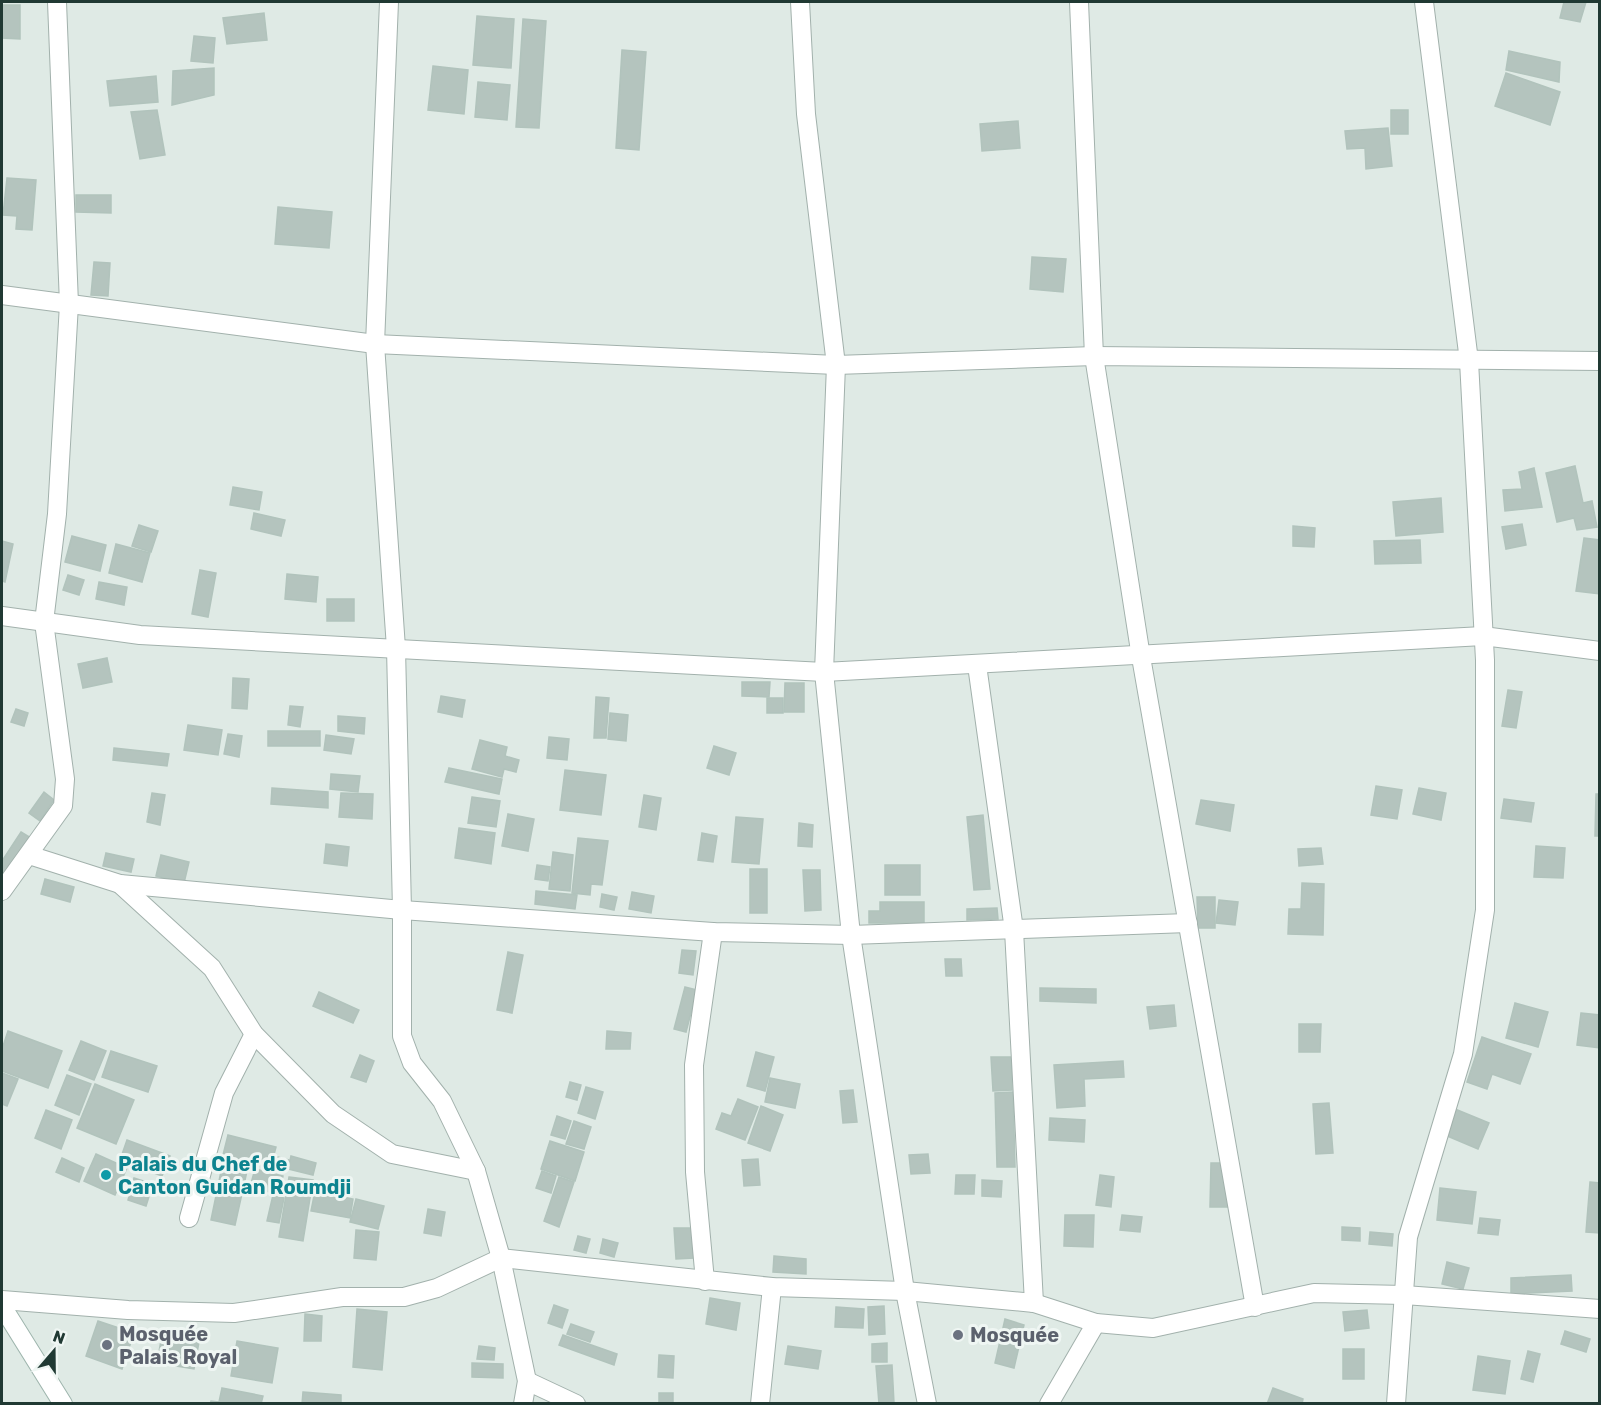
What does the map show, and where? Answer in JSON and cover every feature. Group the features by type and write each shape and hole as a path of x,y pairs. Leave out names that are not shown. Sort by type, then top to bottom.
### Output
{"street":[{"path":"3,887 29,855 63,806 65,779 44,622 57,514 69,304 57,2"},
{"path":"388,2 375,344 396,648 402,910 402,1036 412,1063 442,1101 476,1171 501,1258 527,1381 522,1404"},
{"path":"800,2 806,114 836,365 824,672 851,935 904,1291 927,1404"},
{"path":"1079,2 1094,356 1141,657 1255,1307"},
{"path":"1396,1404 1408,1237 1463,1054 1485,910 1487,818 1484,636 1469,361 1424,2"},
{"path":"2,295 375,344 836,365 1094,356 1599,361"},
{"path":"2,616 140,635 824,672 1141,657 1484,636 1599,651"},
{"path":"977,664 1014,930 1034,1303"},
{"path":"29,855 120,884 402,910 713,932 851,935 1188,923"},
{"path":"120,884 212,968 254,1034 333,1114 393,1154 476,1171"},
{"path":"705,1281 695,1172 694,1065 713,932"},
{"path":"189,1218 224,1093 254,1034"},
{"path":"2,1300 128,1310 234,1313 342,1297 404,1297 437,1288 501,1258 772,1287 904,1291 1034,1303 1096,1323 1153,1328 1314,1293 1404,1295 1599,1309"},
{"path":"760,1404 772,1287"},
{"path":"2,1306 63,1404"},
{"path":"1049,1404 1096,1323"},
{"path":"527,1381 576,1404"}],"building":[{"path":"1564,2 1586,2 1580,22 1560,18"},
{"path":"2,5 20,5 20,39 2,38"},
{"path":"264,13 267,40 227,44 223,18"},
{"path":"477,16 514,19 511,68 473,65"},
{"path":"523,19 546,21 539,128 516,127"},
{"path":"194,36 215,38 213,63 191,61"},
{"path":"622,50 646,52 639,150 616,148"},
{"path":"1509,51 1560,62 1559,82 1506,70"},
{"path":"433,66 468,70 464,114 428,110"},
{"path":"214,68 214,95 172,105 173,71"},
{"path":"1506,73 1560,92 1550,125 1495,106"},
{"path":"156,76 158,102 110,106 107,81"},
{"path":"478,82 510,85 507,120 475,117"},
{"path":"157,110 165,155 140,159 131,112"},
{"path":"1391,110 1408,110 1408,134 1391,134"},
{"path":"1018,121 1020,148 982,151 980,124"},
{"path":"1388,128 1392,166 1366,169 1365,148 1347,149 1345,131"},
{"path":"7,178 36,180 32,230 16,229 17,216 3,215"},
{"path":"76,195 111,195 111,213 76,212"},
{"path":"278,207 332,212 329,248 275,244"},
{"path":"1032,257 1066,259 1063,292 1030,289"},
{"path":"94,262 110,263 108,296 91,295"},
{"path":"1575,466 1583,503 1592,501 1597,527 1577,530 1574,518 1557,522 1546,473"},
{"path":"1534,468 1542,507 1505,511 1503,490 1522,489 1519,472"},
{"path":"233,487 262,492 259,510 230,505"},
{"path":"1441,498 1443,532 1396,536 1393,502"},
{"path":"254,513 285,520 281,536 251,529"},
{"path":"1522,524 1526,545 1506,549 1502,527"},
{"path":"139,525 158,531 151,552 132,546"},
{"path":"1293,526 1315,528 1314,547 1293,546"},
{"path":"72,536 106,545 100,571 65,562"},
{"path":"1584,538 1600,540 1600,594 1576,591"},
{"path":"1420,540 1421,563 1375,564 1374,541"},
{"path":"2,541 13,544 5,582 2,581"},
{"path":"116,544 150,553 142,582 109,573"},
{"path":"200,570 216,573 208,617 192,614"},
{"path":"287,574 318,577 316,602 285,599"},
{"path":"68,575 84,580 79,595 63,590"},
{"path":"99,582 127,587 124,605 96,599"},
{"path":"327,599 354,599 354,621 327,621"},
{"path":"107,658 112,682 83,688 78,664"},
{"path":"233,678 249,679 247,709 232,708"},
{"path":"742,682 770,682 769,697 742,696"},
{"path":"785,683 804,683 804,712 784,712"},
{"path":"1508,690 1522,692 1516,728 1502,726"},
{"path":"441,696 465,700 462,717 438,712"},
{"path":"596,697 609,698 606,738 594,738"},
{"path":"767,698 783,698 783,713 767,713"},
{"path":"290,706 303,707 300,727 288,725"},
{"path":"16,709 28,713 24,726 11,722"},
{"path":"610,713 628,715 626,741 608,739"},
{"path":"338,716 365,718 364,734 338,731"},
{"path":"188,725 222,730 218,755 184,750"},
{"path":"268,731 320,731 320,746 268,746"},
{"path":"228,734 242,736 239,757 224,754"},
{"path":"326,735 354,739 351,754 324,750"},
{"path":"549,737 569,739 567,760 547,758"},
{"path":"480,740 507,747 505,756 519,760 516,772 504,769 502,777 472,769"},
{"path":"714,746 736,753 729,775 707,768"},
{"path":"114,748 169,754 167,766 113,760"},
{"path":"449,768 502,779 499,794 445,782"},
{"path":"565,770 606,775 601,815 560,810"},
{"path":"331,774 360,776 358,792 330,789"},
{"path":"1376,786 1402,790 1397,819 1371,815"},
{"path":"272,788 328,792 328,808 271,804"},
{"path":"1419,788 1446,793 1441,820 1413,814"},
{"path":"44,792 54,800 40,821 29,813"},
{"path":"152,793 165,795 160,825 147,822"},
{"path":"341,793 373,794 372,819 339,817"},
{"path":"1596,794 1600,794 1600,836 1595,836"},
{"path":"644,795 661,798 656,830 639,827"},
{"path":"472,797 500,801 496,827 468,823"},
{"path":"1504,799 1534,803 1531,822 1501,818"},
{"path":"1201,800 1234,805 1230,831 1196,824"},
{"path":"508,814 534,819 528,851 502,846"},
{"path":"983,815 990,889 974,890 967,817"},
{"path":"736,817 763,819 759,864 732,862"},
{"path":"799,823 813,825 812,847 798,846"},
{"path":"459,828 495,833 491,864 455,858"},
{"path":"21,832 31,838 7,875 2,872 2,861"},
{"path":"702,833 717,836 713,862 698,860"},
{"path":"578,838 608,841 602,885 591,884 590,895 572,893"},
{"path":"326,844 349,847 347,866 324,863"},
{"path":"1536,846 1565,848 1563,878 1534,877"},
{"path":"1321,848 1323,864 1299,866 1298,849"},
{"path":"553,852 573,855 570,891 549,889"},
{"path":"106,853 134,859 131,872 103,866"},
{"path":"161,855 189,862 184,883 156,876"},
{"path":"537,865 550,867 548,881 535,879"},
{"path":"885,865 920,865 920,895 885,895"},
{"path":"750,869 767,869 767,913 750,913"},
{"path":"803,870 820,870 821,910 805,911"},
{"path":"45,879 74,887 70,902 41,894"},
{"path":"1302,883 1324,884 1323,935 1288,934 1289,909 1301,909"},
{"path":"536,891 577,895 575,909 535,904"},
{"path":"632,892 654,896 651,913 629,909"},
{"path":"602,894 617,897 614,910 600,907"},
{"path":"1197,897 1215,897 1215,928 1198,928"},
{"path":"1219,900 1238,902 1235,925 1216,923"},
{"path":"880,902 924,902 924,923 869,923 869,911 880,911"},
{"path":"997,908 998,919 967,920 967,909"},
{"path":"682,950 696,951 693,975 679,973"},
{"path":"508,952 523,955 512,1013 497,1010"},
{"path":"945,959 961,959 962,976 946,976"},
{"path":"685,987 697,990 686,1032 674,1029"},
{"path":"1040,988 1096,989 1096,1003 1040,1001"},
{"path":"319,992 359,1010 353,1023 313,1006"},
{"path":"1515,1003 1548,1012 1538,1047 1506,1038"},
{"path":"1174,1005 1176,1026 1150,1029 1147,1007"},
{"path":"1581,1013 1600,1015 1600,1048 1577,1045"},
{"path":"1299,1024 1321,1024 1320,1052 1299,1052"},
{"path":"8,1031 62,1051 48,1088 2,1071 2,1049"},
{"path":"607,1031 631,1033 630,1049 606,1049"},
{"path":"1482,1037 1531,1054 1520,1084 1492,1074 1487,1089 1467,1082"},
{"path":"81,1041 106,1051 94,1080 69,1070"},
{"path":"111,1051 157,1066 148,1092 102,1077"},
{"path":"756,1052 774,1057 765,1091 747,1086"},
{"path":"360,1055 374,1061 366,1082 351,1077"},
{"path":"991,1057 1011,1057 1012,1090 993,1091"},
{"path":"1123,1061 1124,1077 1084,1079 1085,1106 1057,1108 1054,1065"},
{"path":"2,1073 18,1079 7,1106 2,1104"},
{"path":"67,1075 91,1084 79,1115 55,1105"},
{"path":"770,1078 800,1084 795,1108 765,1102"},
{"path":"570,1082 581,1085 577,1100 566,1097"},
{"path":"95,1084 134,1100 116,1144 77,1128"},
{"path":"586,1087 603,1092 595,1119 578,1113"},
{"path":"853,1090 857,1122 843,1123 840,1091"},
{"path":"1013,1092 1015,1167 997,1167 995,1093"},
{"path":"738,1099 758,1107 745,1140 716,1129 722,1113 731,1116"},
{"path":"1329,1103 1333,1153 1316,1154 1313,1104"},
{"path":"761,1106 783,1115 770,1151 748,1143"},
{"path":"1455,1109 1489,1123 1478,1149 1445,1135"},
{"path":"46,1110 72,1120 61,1149 35,1138"},
{"path":"557,1116 571,1121 565,1139 551,1135"},
{"path":"1050,1118 1085,1120 1084,1142 1049,1140"},
{"path":"574,1121 591,1127 584,1149 566,1144"},
{"path":"228,1135 276,1147 271,1166 223,1155"},
{"path":"127,1140 170,1156 162,1176 120,1160"},
{"path":"550,1141 584,1152 575,1181 541,1169"},
{"name":"Palais du Chef de Canton Guidan Roumdji","path":"96,1154 127,1168 115,1195 84,1181"},
{"path":"928,1154 930,1173 911,1174 909,1155"},
{"path":"274,1156 289,1160 287,1170 272,1166"},
{"path":"291,1156 316,1163 313,1175 288,1169"},
{"path":"224,1157 249,1162 235,1225 211,1220"},
{"path":"62,1158 84,1168 79,1182 56,1172"},
{"path":"758,1159 760,1185 744,1186 742,1160"},
{"path":"1211,1163 1227,1163 1230,1207 1210,1207"},
{"path":"255,1169 283,1176 278,1194 250,1187"},
{"path":"542,1171 556,1176 551,1193 536,1188"},
{"path":"956,1175 975,1175 974,1194 955,1194"},
{"path":"1100,1175 1114,1177 1111,1207 1096,1205"},
{"path":"289,1177 313,1180 303,1241 279,1237"},
{"path":"559,1177 574,1182 559,1227 544,1221"},
{"path":"134,1178 153,1184 146,1206 128,1200"},
{"path":"982,1180 1002,1181 1001,1197 982,1196"},
{"path":"1590,1182 1600,1183 1600,1233 1586,1232"},
{"path":"1440,1188 1476,1192 1472,1224 1437,1220"},
{"path":"315,1191 353,1199 350,1218 311,1211"},
{"path":"273,1195 284,1198 279,1223 267,1221"},
{"path":"356,1199 384,1206 378,1229 350,1222"},
{"path":"428,1209 445,1212 441,1236 424,1233"},
{"path":"1065,1215 1094,1215 1093,1247 1064,1246"},
{"path":"1122,1215 1142,1217 1140,1232 1120,1230"},
{"path":"1480,1218 1500,1220 1498,1235 1478,1233"},
{"path":"1342,1227 1360,1228 1360,1241 1342,1240"},
{"path":"674,1228 692,1228 694,1258 676,1259"},
{"path":"356,1230 379,1232 376,1260 354,1258"},
{"path":"1370,1232 1393,1234 1392,1246 1369,1244"},
{"path":"578,1236 590,1239 586,1253 574,1250"},
{"path":"603,1239 618,1243 614,1257 600,1253"},
{"path":"774,1256 806,1259 806,1274 773,1272"},
{"path":"1447,1262 1469,1268 1463,1289 1442,1284"},
{"path":"1571,1275 1572,1291 1511,1294 1511,1278"},
{"path":"710,1298 740,1303 736,1330 706,1324"},
{"path":"554,1305 568,1310 562,1328 548,1323"},
{"path":"884,1306 885,1334 869,1335 868,1307"},
{"path":"836,1307 864,1309 863,1328 835,1327"},
{"path":"357,1309 387,1312 382,1370 353,1367"},
{"path":"1367,1310 1369,1328 1345,1331 1343,1312"},
{"path":"305,1314 322,1316 321,1341 304,1341"},
{"path":"1005,1319 1024,1325 1014,1368 995,1363"},
{"path":"98,1321 134,1333 122,1369 86,1356"},
{"path":"571,1324 594,1332 590,1342 567,1334"},
{"path":"1565,1331 1590,1339 1586,1352 1561,1344"},
{"path":"162,1335 199,1342 194,1369 157,1363"},
{"path":"563,1335 617,1354 614,1365 559,1345"},
{"path":"237,1341 278,1348 272,1383 231,1376"},
{"path":"887,1343 887,1362 872,1362 872,1344"},
{"path":"479,1346 495,1348 494,1360 477,1359"},
{"path":"788,1346 821,1351 818,1369 785,1364"},
{"path":"1343,1349 1364,1349 1364,1379 1343,1379"},
{"path":"1528,1351 1540,1354 1533,1382 1521,1379"},
{"path":"659,1355 674,1356 673,1378 658,1377"},
{"path":"1478,1356 1510,1361 1505,1394 1473,1390"},
{"path":"472,1363 503,1364 503,1378 472,1377"},
{"path":"892,1365 894,1403 879,1404 876,1366"},
{"path":"222,1388 263,1396 261,1404 210,1404 211,1401 219,1402"},
{"path":"1273,1388 1303,1399 1302,1404 1267,1404"},
{"path":"303,1392 341,1395 341,1404 302,1404"},
{"path":"659,1393 673,1393 673,1404 659,1404"}],"place":[{"name":"Palais du Chef de Canton Guidan Roumdji","path":"106,1175"},
{"name":"Mosquée","path":"958,1335"},
{"name":"Mosquée Palais Royal","path":"107,1345"}]}
